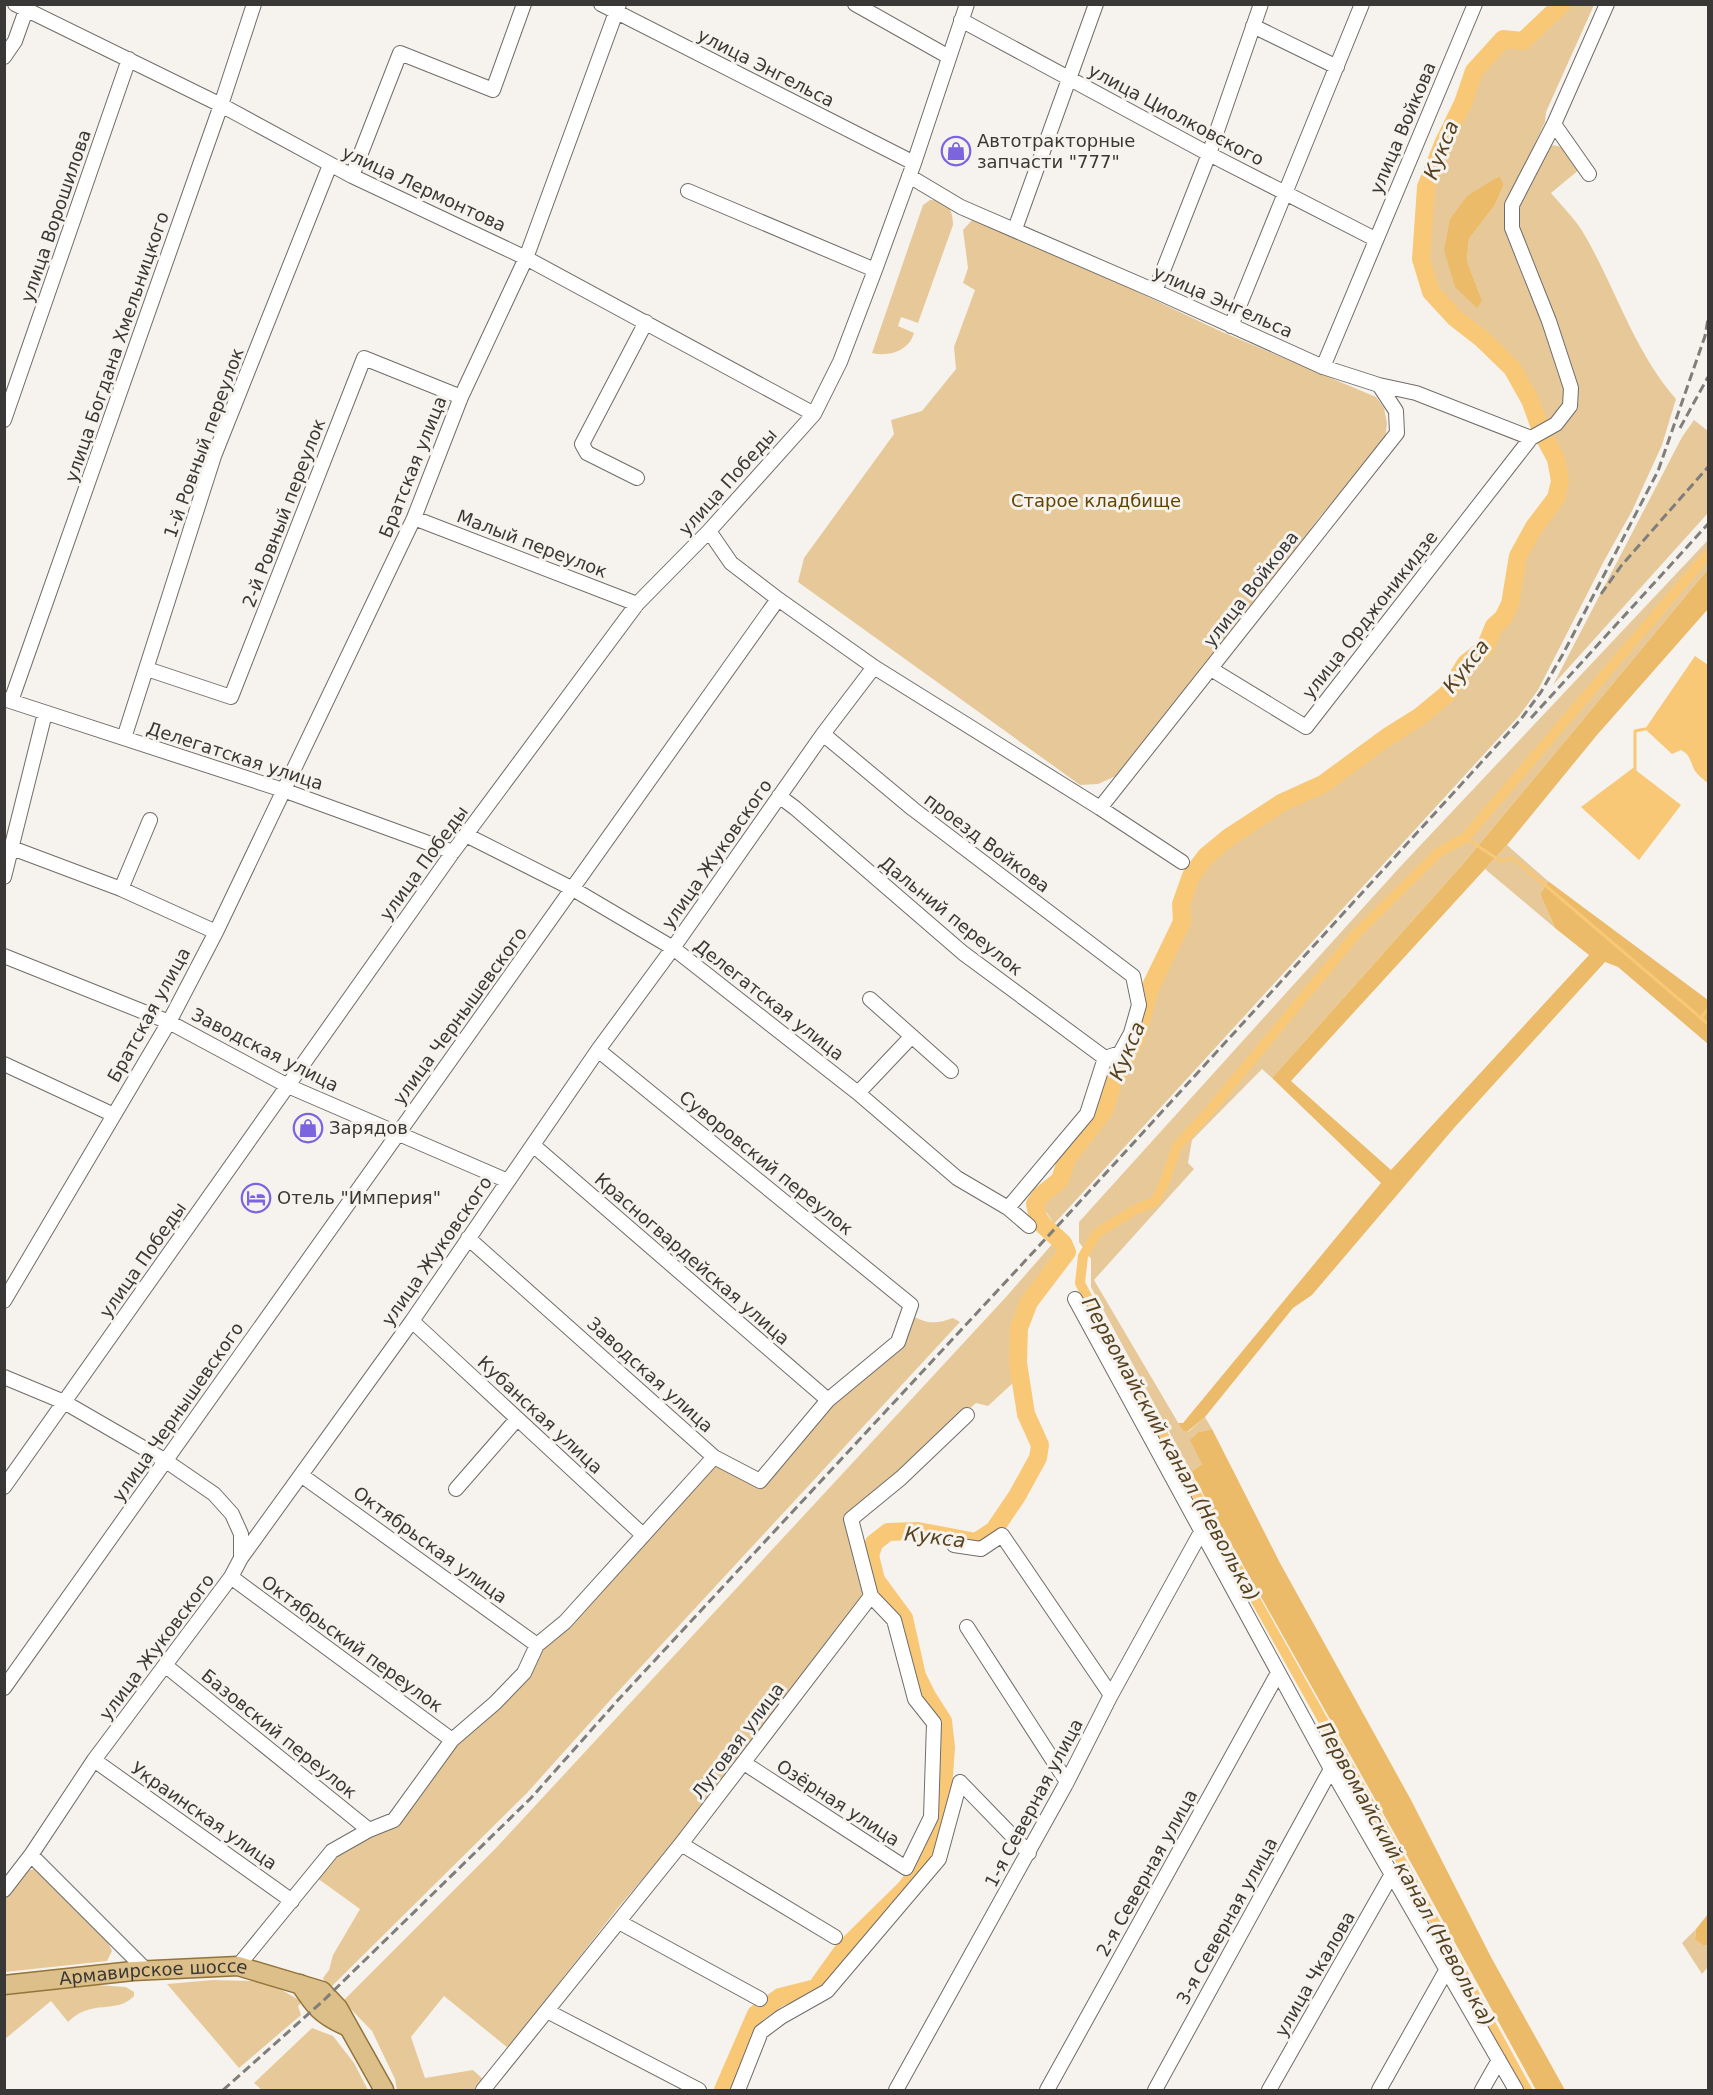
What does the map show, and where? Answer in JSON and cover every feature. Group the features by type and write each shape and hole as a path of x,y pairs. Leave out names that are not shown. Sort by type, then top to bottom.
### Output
{"main road":[{"name":"Армавирское шоссе","path":"4,1985 146,1970 238,1966 322,1991 338,2008 384,2091"}],"street":[{"name":"улица Богдана Хмельницкого","path":"8,700 221,105 254,4"},
{"path":"352,176 399,53 493,90 525,4"},
{"name":"улица Энгельса","path":"601,4 617,8 911,170 961,207 1323,367 1379,385 1416,393 1531,438"},
{"path":"855,4 949,57"},
{"name":"улица Победы","path":"4,1487 453,852 637,604 709,531 814,414 840,362 876,270 967,4"},
{"path":"1015,229 1096,4"},
{"path":"1155,291 1209,154 1261,4"},
{"path":"1231,326 1362,4"},
{"name":"улица Войкова","path":"1323,367 1475,4"},
{"path":"1531,438 1556,424 1570,406 1570,388 1550,321 1512,228 1512,205 1554,124 1607,4"},
{"name":"улица Лермонтова","path":"21,7 221,105 352,176 526,258 814,414"},
{"path":"4,57 15,41 21,7"},
{"name":"Братская улица","path":"4,1301 169,1022 216,932 414,518 461,397 526,258 617,8"},
{"name":"улица Циолковского","path":"961,20 1209,154 1375,239"},
{"path":"1253,26 1337,67"},
{"name":"улица Ворошилова","path":"4,420 129,59"},
{"path":"1554,124 1589,174"},
{"name":"1-й Ровный переулок","path":"124,738 214,456 330,165"},
{"path":"688,192 876,270"},
{"path":"637,478 587,453 582,444 646,322"},
{"name":"2-й Ровный переулок","path":"147,669 231,697 364,358 461,397"},
{"name":"улица Войкова","path":"1100,808 1397,433 1396,411 1379,385"},
{"name":"улица Орджоникидзе","path":"1211,669 1306,727 1531,438"},
{"name":"Малый переулок","path":"414,518 637,604"},
{"path":"709,531 731,562 778,599 874,667 1182,862"},
{"name":"улица Чернышевского","path":"4,1688 778,599"},
{"name":"улица Жуковского","path":"4,1890 31,1856 94,1760 231,1577 241,1558 412,1321 598,1050 673,948 823,734 874,667"},
{"name":"Делегатская улица","path":"8,700 283,790 453,852"},
{"path":"4,877 45,713"},
{"name":"проезд Войкова","path":"823,734 913,809 1133,976 1139,1005 1131,1033 1120,1053 1105,1058"},
{"name":"Дальний переулок","path":"779,796 963,953 1105,1058"},
{"path":"121,889 150,820"},
{"name":"Делегатская улица","path":"466,835 573,889 673,948 858,1093 957,1178 1008,1208 1029,1226"},
{"path":"12,848 121,889 216,932"},
{"name":"Заводская улица","path":"4,957 169,1022 288,1086 508,1180"},
{"path":"870,999 951,1071"},
{"path":"858,1093 912,1036"},
{"name":"Суворовский переулок","path":"598,1050 911,1305 898,1342 828,1400"},
{"path":"1008,1208 1088,1114 1105,1058"},
{"path":"4,1064 114,1115"},
{"name":"Красногвардейская улица","path":"533,1145 828,1400"},
{"name":"Заводская улица","path":"468,1238 714,1457 760,1481 828,1400"},
{"path":"1075,1299 1331,1769 1516,2091"},
{"name":"Кубанская улица","path":"412,1321 643,1535"},
{"path":"4,1377 64,1402 166,1461 214,1494 232,1514 241,1534 241,1558"},
{"path":"871,1596 851,1519 901,1478 967,1415"},
{"path":"456,1489 517,1419"},
{"path":"238,1966 332,1851 369,1830 394,1820 452,1740 495,1703 524,1673 537,1645 565,1622 714,1457"},
{"name":"Октябрьская улица","path":"301,1475 537,1645"},
{"name":"1-я Северная улица","path":"896,2091 1029,1853 1111,1695 1201,1532"},
{"path":"954,1545 981,1549 1002,1535 1111,1695"},
{"name":"Октябрьский переулок","path":"231,1577 452,1740"},
{"name":"Луговая улица","path":"488,2089 744,1763 871,1596"},
{"name":"Озёрная улица","path":"744,1763 906,1868 931,1817 934,1723 915,1699 894,1620 871,1596"},
{"path":"967,1627 1067,1782"},
{"name":"Базовский переулок","path":"166,1666 369,1830"},
{"name":"2-я Северная улица","path":"1047,2091 1278,1673"},
{"name":"Украинская улица","path":"94,1760 292,1900"},
{"name":"3-я Северная улица","path":"1155,2091 1331,1769"},
{"path":"738,2091 761,2032 781,2017 827,1991 939,1859 960,1782 1029,1853"},
{"path":"681,1844 835,1938"},
{"path":"31,1856 146,1970"},
{"name":"улица Чкалова","path":"1269,2091 1392,1874"},
{"path":"619,1922 760,1999"},
{"path":"1379,2091 1447,1969"},
{"path":"547,2012 699,2091"},
{"path":"1482,2091 1499,2060"}],"green space":[{"path":"1569,5 1594,5 1546,112 1545,122 1504,210 1507,237 1544,313 1568,391 1566,406 1555,421 1542,421 1524,374 1481,333 1455,314 1436,290 1427,263 1426,239 1432,186 1481,71 1503,45 1521,45","holes":["1498,176 1504,185 1495,205 1469,239 1467,261 1482,301 1450,219"]},
{"path":"1553,145 1566,148 1580,169 1551,193 1581,229 1648,360 1676,399 1662,445 1632,511 1538,690 1519,716 1054,1224 1043,1207 1042,1198 1061,1183 1072,1158 1108,1114 1116,1081 1142,1036 1143,1021 1153,989 1186,926 1186,905 1195,877 1209,858 1231,840 1325,787 1422,719 1449,696 1470,665 1487,650 1497,628 1505,619 1513,605 1521,558 1540,527 1555,514 1567,491 1567,472 1550,435 1572,414 1516,227 1517,207 1546,151"},
{"path":"930,200 936,200 948,207 952,214 953,225 918,323 901,317 898,326 914,333 908,344 891,353 872,353 923,205"},
{"name":"Старое кладбище","path":"973,219 986,220 1220,331 1376,397 1384,408 1387,423 1385,441 1318,519 1257,607 1116,776 1098,784 1080,785 798,582 804,558 894,434 891,420 922,411 956,369 954,347 975,290 963,283 968,268 963,230"},
{"path":"1694,420 1708,431 1708,513 1553,685 1682,437"},
{"path":"1708,540 1708,569 1462,865 1272,1078 1262,1069 1192,1140 1188,1163 1194,1169 1094,1280 1183,1431 1188,1432 1205,1417 1212,1429 1199,1432 1202,1464 1191,1472 1091,1287 1091,1259 1079,1242 1079,1222 1399,868"},
{"path":"1507,845 1548,881 1540,894 1555,928 1485,869"},
{"path":"1054,1242 1059,1247 1061,1255 1025,1302 1015,1323 1013,1348 1015,1381 988,1406 976,1403 851,1516 865,1595 695,1817 617,1909 508,2048 444,1996 411,2037 425,2078 473,2070 485,2081 477,2090 397,2090 395,2079 372,2031 343,2001 496,1848 1006,1297"},
{"path":"912,1316 928,1322 953,1318 960,1322 527,1793 329,1989 323,1978 329,1970 333,1955 360,1909 317,1878 338,1855 366,1836 391,1826 456,1744 540,1648 715,1462 759,1486 832,1403 895,1353"},
{"path":"34,1869 40,1871 47,1881 108,1942 112,1951 107,1961 5,1972 4,1898 26,1871"},
{"path":"1696,1929 1695,1940 1704,1946 1708,1945 1708,1967 1702,1974 1682,1943"},
{"path":"213,1980 252,1981 277,1987 302,2002 298,2006 301,2015 239,2068 167,1984"},
{"path":"96,1985 126,1987 134,1992 134,1996 119,2005 86,2010 68,2022 51,2001 5,2039 5,1995"},
{"path":"312,2028 333,2036 354,2063 368,2090 262,2090 254,2083"}],"shaded area":[{"path":"1499,176 1504,185 1495,205 1469,239 1467,261 1482,301 1477,308 1455,287 1444,250 1450,219 1467,196"},
{"path":"1708,569 1708,609 1597,735 1507,845 1291,1081 1391,1170 1589,955 1555,928 1540,894 1548,881 1708,1000 1708,1044 1618,967 1605,962 1454,1128 1312,1295 1293,1308 1205,1417 1187,1432 1183,1431 1178,1423 1183,1423 1381,1183 1272,1078 1462,865"},
{"path":"1695,656 1708,665 1708,780 1706,782 1695,771 1689,756 1681,750 1672,754 1645,729"},
{"path":"1633,768 1681,805 1639,860 1581,807"},
{"path":"1212,1429 1280,1563 1411,1800 1492,1959 1565,2090 1536,2090 1191,1472 1202,1464 1190,1440 1199,1432"},
{"path":"1708,1914 1708,1945 1704,1946 1695,1940 1696,1929"}],"waterway":[{"name":"Кукса","path":"723,2090 756,2014 780,1997 816,1988 844,1949 905,1889 934,1850 942,1804 946,1747 943,1721 917,1676 904,1618 876,1580 870,1556 874,1543 888,1532 918,1531 976,1542 994,1530 1017,1496 1038,1458 1040,1445 1026,1414 1018,1363 1019,1328 1029,1302 1067,1252 1063,1243 1044,1226 1038,1217 1035,1204 1041,1195 1060,1180 1067,1158 1104,1111 1113,1081 1137,1036 1150,988 1182,922 1181,904 1191,876 1206,856 1229,837 1281,803 1323,784 1387,737 1419,717 1447,694 1466,663 1485,648 1494,626 1503,618 1510,604 1518,556 1534,527 1556,498 1560,481 1556,459 1542,433 1530,400 1512,368 1482,339 1455,318 1431,292 1421,259 1426,187 1463,103 1474,71 1503,39 1523,41 1562,4"},
{"name":"Первомайский канал (Неволька)","path":"1527,2090 1100,1322 1080,1283 1083,1256 1097,1233 1136,1209 1155,1202 1177,1146 1206,1115 1356,934 1439,852 1465,838 1708,554"},
{"path":"1635,770 1635,731 1645,729"},
{"path":"1465,838 1501,861 1512,858 1708,1024"},
{"path":"1701,1018 1708,1009"}],"railway":[{"path":"223,2090 323,2001 531,1798 618,1700 1063,1220 1521,719 1541,692 1563,654 1658,471 1705,336 1708,319"},
{"path":"1680,428 1708,377"},
{"path":"1601,594 1621,566 1708,467"},
{"path":"1531,718 1708,524"}],"place":[{"name":"Автотракторные запчасти \"777\"","path":"956,151"},
{"name":"Зарядов","path":"308,1128"},
{"name":"Отель \"Империя\"","path":"256,1198"}]}
